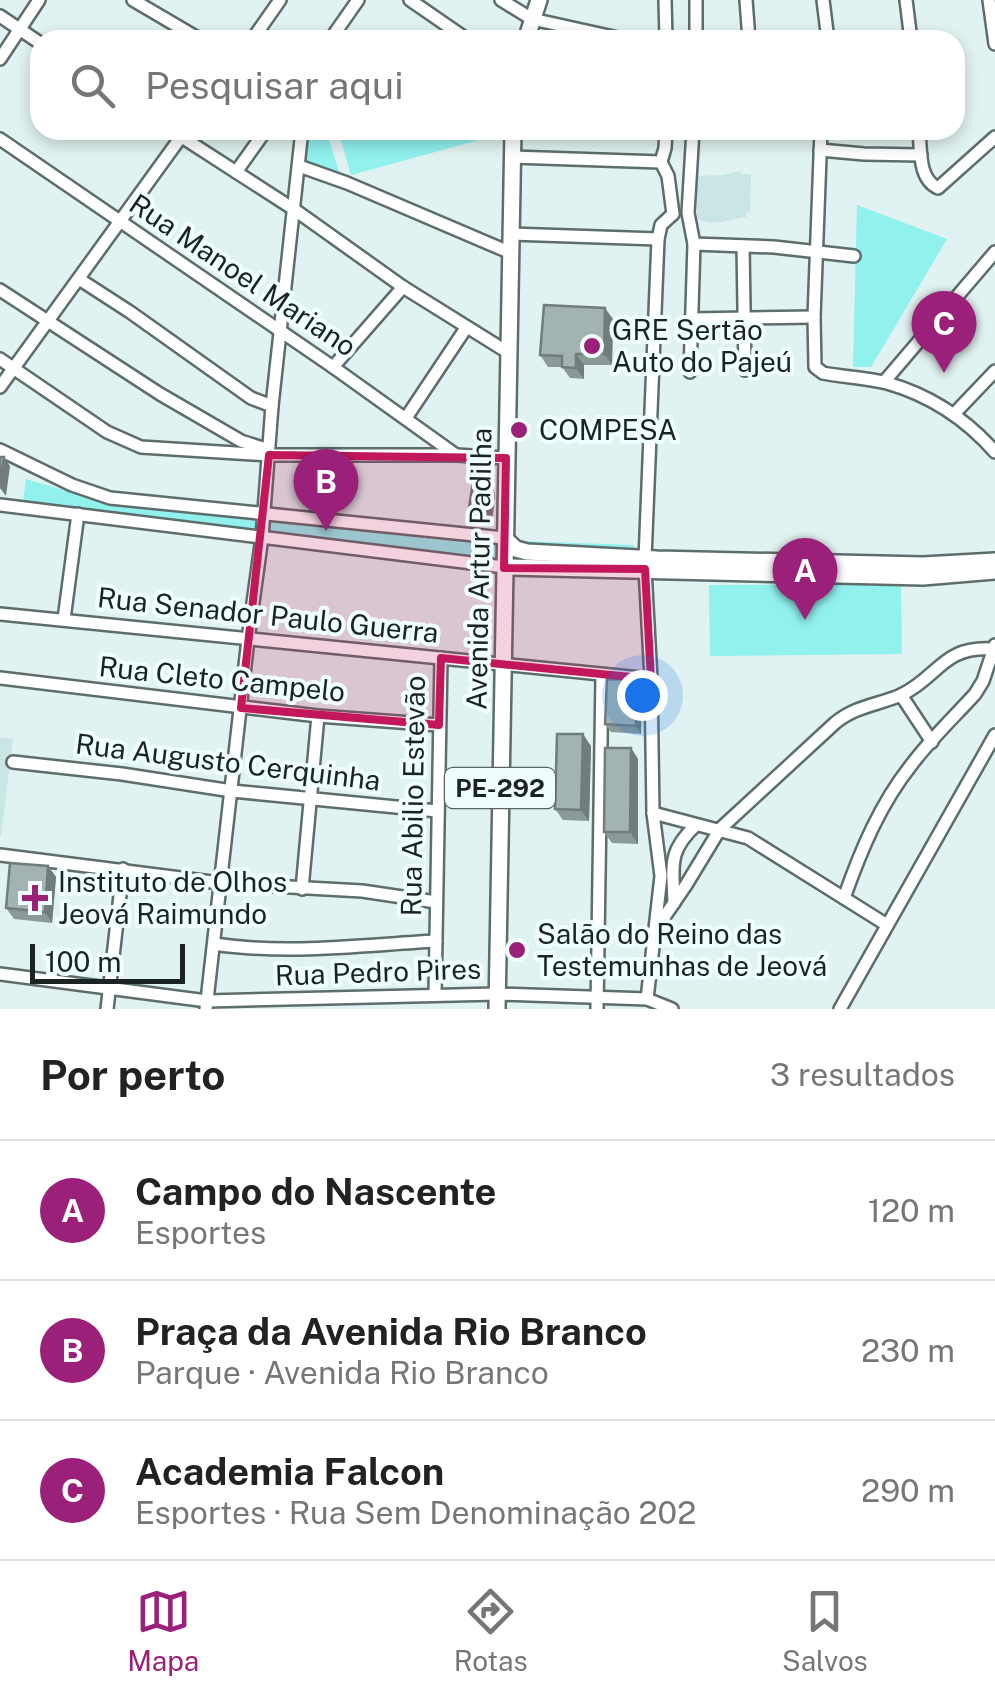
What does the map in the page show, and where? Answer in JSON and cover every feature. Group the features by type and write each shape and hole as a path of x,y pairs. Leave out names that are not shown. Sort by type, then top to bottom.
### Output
{"main road":[{"path":"529,30 539,0"},
{"name":"Avenida Artur Padilha","path":"497,1002 513,140"},
{"path":"504,538 527,552 651,564"},
{"path":"504,567 924,565 995,561"},
{"path":"695,565 923,577 995,572"}],"street":[{"path":"0,59 39,0"},
{"path":"133,0 184,30"},
{"path":"259,30 280,0"},
{"path":"337,30 358,0"},
{"path":"410,0 454,30"},
{"path":"501,0 532,19 582,30"},
{"path":"665,0 666,30"},
{"path":"696,0 696,30"},
{"path":"746,0 748,30"},
{"path":"823,0 827,30"},
{"path":"906,0 910,30"},
{"path":"989,0 995,44"},
{"path":"0,16 30,36"},
{"path":"920,140 928,182 935,188 941,187 995,137"},
{"name":"Rua Manoel Mariano","path":"0,139 456,455"},
{"path":"0,387 174,140"},
{"path":"190,140 402,287 509,353"},
{"path":"236,172 259,140"},
{"path":"206,1005 262,537 301,140"},
{"path":"665,140 661,162 668,176 673,214"},
{"path":"690,372 694,244 688,214 692,140"},
{"path":"820,140 814,316 814,362 818,371 884,382 908,391 954,414 995,452"},
{"path":"820,150 921,155"},
{"path":"512,157 661,162"},
{"path":"299,166 511,253"},
{"path":"672,1009 648,999 661,876 653,813 651,564 658,239 661,225 673,214 688,214"},
{"path":"511,234 658,239"},
{"path":"694,244 817,250 854,256"},
{"path":"743,246 745,370"},
{"path":"884,382 995,252"},
{"path":"79,279 239,390 272,406"},
{"path":"333,367 402,287"},
{"path":"0,290 210,423 269,452"},
{"path":"690,319 814,316"},
{"path":"406,418 466,328"},
{"path":"0,360 107,432 141,447 506,458"},
{"path":"954,414 995,371"},
{"path":"0,450 72,485 110,498 504,538"},
{"path":"0,504 504,567"},
{"path":"64,620 78,514"},
{"path":"0,630 1,614"},
{"name":"Rua Senador Paulo Guerra","path":"1,614 651,679"},
{"path":"654,932 720,829 845,714 901,695 962,652 994,647 976,694 912,763 894,789 866,838 844,898"},
{"name":"Rua Abilio Estevão","path":"435,994 441,658"},
{"path":"597,1003 602,675"},
{"name":"Rua Cleto Campelo","path":"0,678 241,708 439,725"},
{"path":"901,695 932,742"},
{"path":"302,889 318,716"},
{"path":"840,1009 995,735"},
{"name":"Rua Augusto Cerquinha","path":"13,762 232,791 437,812"},
{"path":"653,813 748,838 887,925"},
{"path":"674,903 675,851 696,825"},
{"path":"0,855 220,883 362,891 436,902"},
{"path":"107,1009 123,869"},
{"path":"214,944 296,948 436,942"},
{"name":"Rua Pedro Pires","path":"0,974 206,1005 346,1004 435,994 497,1002 648,999"}],"highlighted area":[{"path":"269,455 506,458 504,568 645,569 651,679 441,658 439,725 241,708"}],"shaded area":[{"path":"306,140 329,140 339,172 305,161"},
{"path":"341,140 479,140 351,175"},
{"path":"740,171 751,174 750,212 746,217 709,223 697,219 697,176"},
{"path":"857,205 947,239 871,367 853,367"},
{"path":"26,479 118,506 497,542 497,560 23,503"},
{"path":"518,541 634,545 634,580 514,573"},
{"path":"901,584 902,654 710,656 709,585"},
{"path":"0,737 13,739 1,837 0,837"}],"building":[{"path":"544,305 605,308 604,354 576,354 576,368 562,367 562,356 540,355"},
{"path":"473,482 489,485 486,516 468,514"},
{"path":"607,679 636,680 636,726 605,724"},
{"path":"557,734 583,734 581,810 555,809"},
{"path":"605,748 631,748 630,832 604,832"},
{"path":"10,863 48,866 45,912 6,908"}],"place":[{"name":"GRE Sertão Auto do Pajeú","path":"592,346"},
{"name":"Academia Falcon","path":"944,373"},
{"name":"COMPESA","path":"519,430"},
{"name":"Praça da Avenida Rio Branco","path":"326,531"},
{"name":"Campo do Nascente","path":"805,620"},
{"name":"Instituto de Olhos Jeová Raimundo","path":"35,898"},
{"name":"Salão do Reino das Testemunhas de Jeová","path":"517,950"}]}
